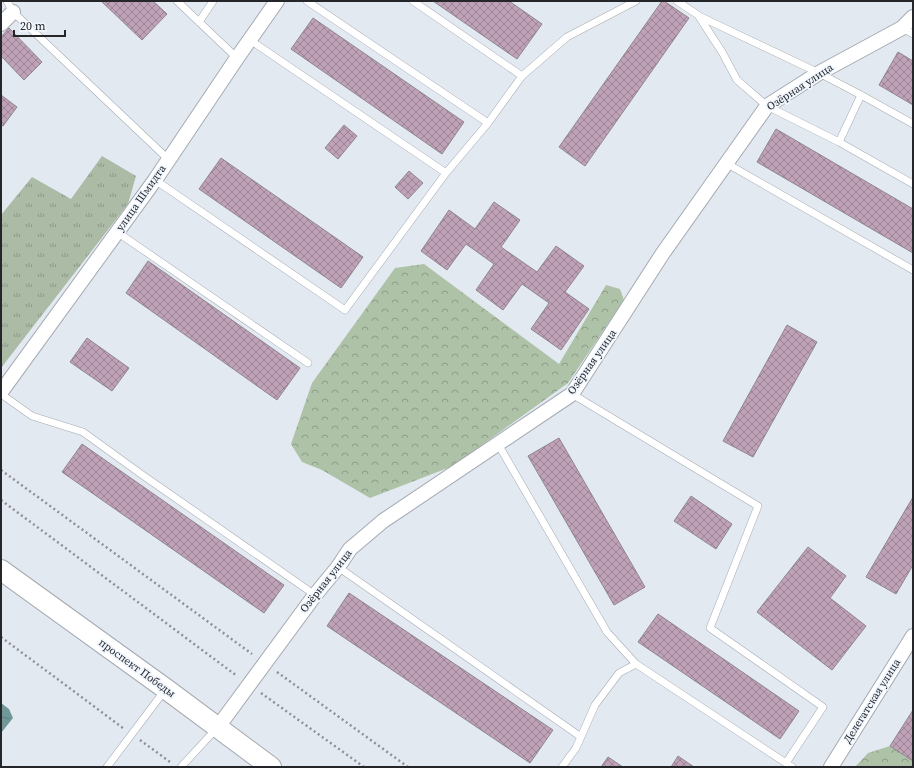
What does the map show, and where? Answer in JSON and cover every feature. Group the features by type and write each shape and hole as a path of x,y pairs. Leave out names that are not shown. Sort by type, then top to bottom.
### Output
{"street":[{"name":"улица Шмидта","path":"1,393 155,180 277,1"},
{"path":"1,24 10,7"},
{"name":"Озёрная улица","path":"218,727 314,595 338,567 350,549 383,521 572,394 663,253 767,106 819,73 907,31 913,17"},
{"name":"проспект Победы","path":"1,570 271,767"},
{"name":"Делегатская улица","path":"831,767 913,636"}],"lane":[{"path":"178,1 237,58"},
{"path":"199,22 213,1"},
{"path":"307,1 488,123"},
{"path":"412,1 522,76"},
{"path":"155,180 345,310 446,173 488,123 522,76 567,37 635,1"},
{"path":"677,1 698,15 819,73 913,124"},
{"path":"10,7 168,160"},
{"path":"698,15 722,52 737,80 767,106 839,142 913,184"},
{"path":"250,40 446,173"},
{"path":"839,142 861,95"},
{"path":"726,163 913,270"},
{"path":"117,232 308,363"},
{"path":"1,393 32,416 83,432 314,595"},
{"path":"498,444 607,632 636,664 789,765 823,707 710,628 758,506 572,394"},
{"path":"338,567 581,737"},
{"path":"562,767 576,748 595,705 619,673 636,664"},
{"path":"107,767 166,689"},
{"path":"181,767 218,727"}],"path":[{"path":"1,470 408,767"},
{"path":"1,500 250,685 364,767"},
{"path":"1,637 171,762"}],"green space":[{"path":"102,156 136,176 128,204 1,368 1,215 32,177 71,199"},
{"path":"424,264 559,364 606,285 620,289 624,300 568,383 453,466 370,498 322,470 302,462 291,444 312,383 395,268"},
{"path":"890,746 913,761 913,767 855,767 868,753"}],"water":[{"path":"1,703 9,709 13,718 1,733"}],"building":[{"path":"101,1 153,1 167,14 142,40"},
{"path":"433,1 509,1 542,24 517,59"},
{"path":"662,1 689,18 585,166 559,147"},
{"path":"313,18 464,122 442,154 291,49"},
{"path":"9,28 42,62 24,80 1,56 1,37"},
{"path":"898,52 913,61 913,105 879,85"},
{"path":"1,95 17,107 3,126 1,125"},
{"path":"344,125 357,136 338,159 325,148"},
{"path":"776,129 913,209 913,253 757,162"},
{"path":"221,158 363,257 341,288 199,189"},
{"path":"409,171 423,183 408,199 395,187"},
{"path":"494,202 520,220 501,247 537,272 556,246 584,266 565,292 589,309 561,350 531,329 549,303 522,284 503,310 476,290 494,264 466,244 447,270 421,251 449,210 475,229"},
{"path":"148,261 300,368 277,400 126,293"},
{"path":"787,325 817,342 753,457 723,441"},
{"path":"87,338 129,368 112,391 70,362"},
{"path":"559,438 645,587 614,605 528,456"},
{"path":"82,444 284,585 264,613 62,472"},
{"path":"691,496 732,524 716,549 674,521"},
{"path":"913,497 913,565 896,594 866,577"},
{"path":"808,547 846,576 830,598 866,626 832,670 757,612"},
{"path":"349,593 553,730 530,763 327,626"},
{"path":"658,614 799,711 780,739 638,642"},
{"path":"913,710 913,761 890,746"},
{"path":"678,756 694,767 671,767"},
{"path":"608,757 623,767 601,767"}]}
